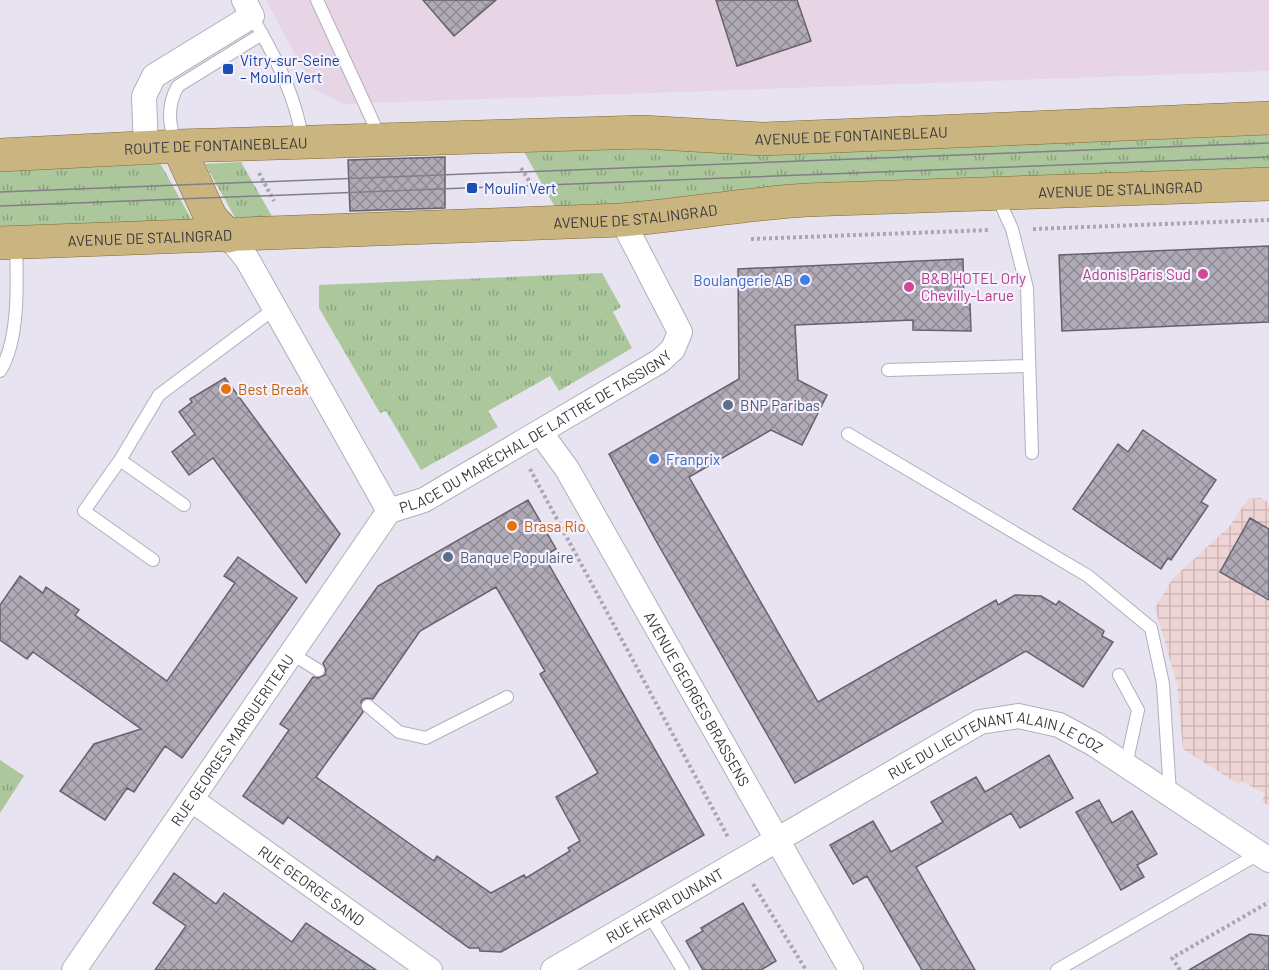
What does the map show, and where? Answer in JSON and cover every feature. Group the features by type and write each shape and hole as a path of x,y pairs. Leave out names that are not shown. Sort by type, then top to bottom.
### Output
{"main road":[{"name":"AVENUE DE FONTAINEBLEAU","path":"432,139 643,132 762,139 1269,118"},
{"name":"ROUTE DE FONTAINEBLEAU","path":"0,155 178,146 432,139"},
{"path":"178,146 211,218 228,236"},
{"name":"AVENUE DE STALINGRAD","path":"8,243 622,220 695,214 756,203 1269,184"}],"street":[{"path":"146,148 144,96 154,76 252,13"},
{"name":"PLACE DU MARÉCHAL DE LATTRE DE TASSIGNY","path":"228,236 247,259 389,511 424,500 660,361 673,349 680,332 622,220"},
{"name":"AVENUE GEORGES BRASSENS","path":"540,432 567,469 851,970"},
{"name":"RUE GEORGES MARGUERITEAU","path":"74,970 389,511"},
{"name":"RUE DU LIEUTENANT ALAIN LE COZ","path":"776,840 980,722 1018,716 1059,725 1170,793 1264,857"},
{"name":"RUE GEORGE SAND","path":"192,800 430,970"},
{"name":"RUE HENRI DUNANT","path":"553,970 776,840"}],"lane":[{"path":"317,0 382,141"},
{"path":"178,146 172,133 170,99 178,86 252,13 283,72 298,114 303,143"},
{"path":"996,195 1012,230 1027,288 1032,453"},
{"path":"0,371 8,358 16,302 8,243"},
{"path":"153,560 84,511 120,460 159,394 274,309"},
{"path":"888,370 1029,366"},
{"path":"848,434 1088,576 1151,628 1163,684 1170,793"},
{"path":"120,460 184,505"},
{"path":"292,654 318,670"},
{"path":"1119,675 1138,710 1126,765"},
{"path":"368,706 399,732 426,738 507,696"},
{"path":"1057,970 1264,857"},
{"path":"649,914 683,970"}],"path":[{"path":"740,240 1269,220"},
{"path":"517,446 732,844"},
{"path":"749,877 806,970"},
{"path":"1180,970 1172,958 1269,902"}],"shaded area":[{"path":"266,0 1269,0 1269,71 344,104 313,89"},
{"path":"1261,498 1269,503 1269,806 1262,801 1265,794 1242,781 1238,784 1183,749 1177,684 1155,608 1173,578 1229,527 1248,499"}],"green space":[{"path":"1269,131 1269,170 718,196 556,209 523,150"},
{"path":"241,162 273,218 237,221 205,164"},
{"path":"160,163 193,222 0,230 0,170"},
{"path":"602,273 621,307 613,312 632,348 559,391 550,376 488,411 498,427 421,470 386,411 380,413 319,308 319,285"},
{"path":"0,760 24,776 0,813"}],"building":[{"path":"423,0 496,0 454,36"},
{"path":"716,0 797,0 811,41 737,66"},
{"path":"445,157 445,208 350,211 348,160"},
{"path":"1269,246 1269,322 1062,331 1059,255"},
{"path":"963,259 964,304 970,304 971,331 913,330 913,320 795,325 798,380 827,395 802,445 771,430 689,477 818,702 996,600 998,605 1015,595 1041,596 1056,605 1059,601 1104,631 1102,636 1113,642 1083,687 1026,651 795,783 609,454 739,379 738,269"},
{"path":"225,378 340,534 306,583 213,458 189,475 172,452 195,434 179,412 192,402 190,399"},
{"path":"1143,430 1216,480 1201,502 1208,506 1171,560 1168,558 1161,569 1073,509 1118,444 1128,452"},
{"path":"528,500 556,549 544,556 704,835 501,952 480,951 479,948 469,948 288,817 283,824 243,796 289,730 280,724 313,677 318,678 325,675 326,670 323,663 378,586","holes":["496,587 545,671 540,674 598,773 556,797 580,841 568,848 570,851 526,878 524,875 491,893 437,856 434,861 316,777 363,712 361,701 366,698 373,699 420,631"]},
{"path":"1250,518 1269,529 1269,600 1220,572"},
{"path":"238,557 297,598 182,758 165,746 134,792 127,788 105,820 60,791 94,744 141,729 33,652 27,659 0,640 0,605 20,576 43,593 46,587 79,610 75,615 167,681 235,583 224,576"},
{"path":"1049,755 1073,798 1020,828 1011,813 916,867 975,970 922,970 867,876 853,884 830,845 873,821 891,852 943,822 931,802 976,777 985,792"},
{"path":"1099,800 1112,823 1132,811 1157,854 1137,865 1144,877 1121,890 1076,812"},
{"path":"174,873 216,904 224,893 292,942 306,923 376,970 155,970 186,926 153,903"},
{"path":"743,903 776,961 761,970 703,970 686,941 703,931 701,928"},
{"path":"1250,934 1269,936 1269,970 1189,970"}],"tram line":[{"path":"0,192 1269,143"},
{"path":"0,206 1269,157"}],"place":[{"name":"Vitry-sur-Seine – Moulin Vert","path":"228,69"},
{"name":"Moulin Vert","path":"472,188"},
{"name":"Adonis Paris Sud","path":"1203,274"},
{"name":"Boulangerie AB","path":"805,280"},
{"name":"B&B HOTEL Orly Chevilly-Larue","path":"909,287"},
{"name":"Best Break","path":"226,389"},
{"name":"BNP Paribas","path":"728,405"},
{"name":"Franprix","path":"654,459"},
{"name":"Brasa Rio","path":"512,526"},
{"name":"Banque Populaire","path":"448,557"}]}
